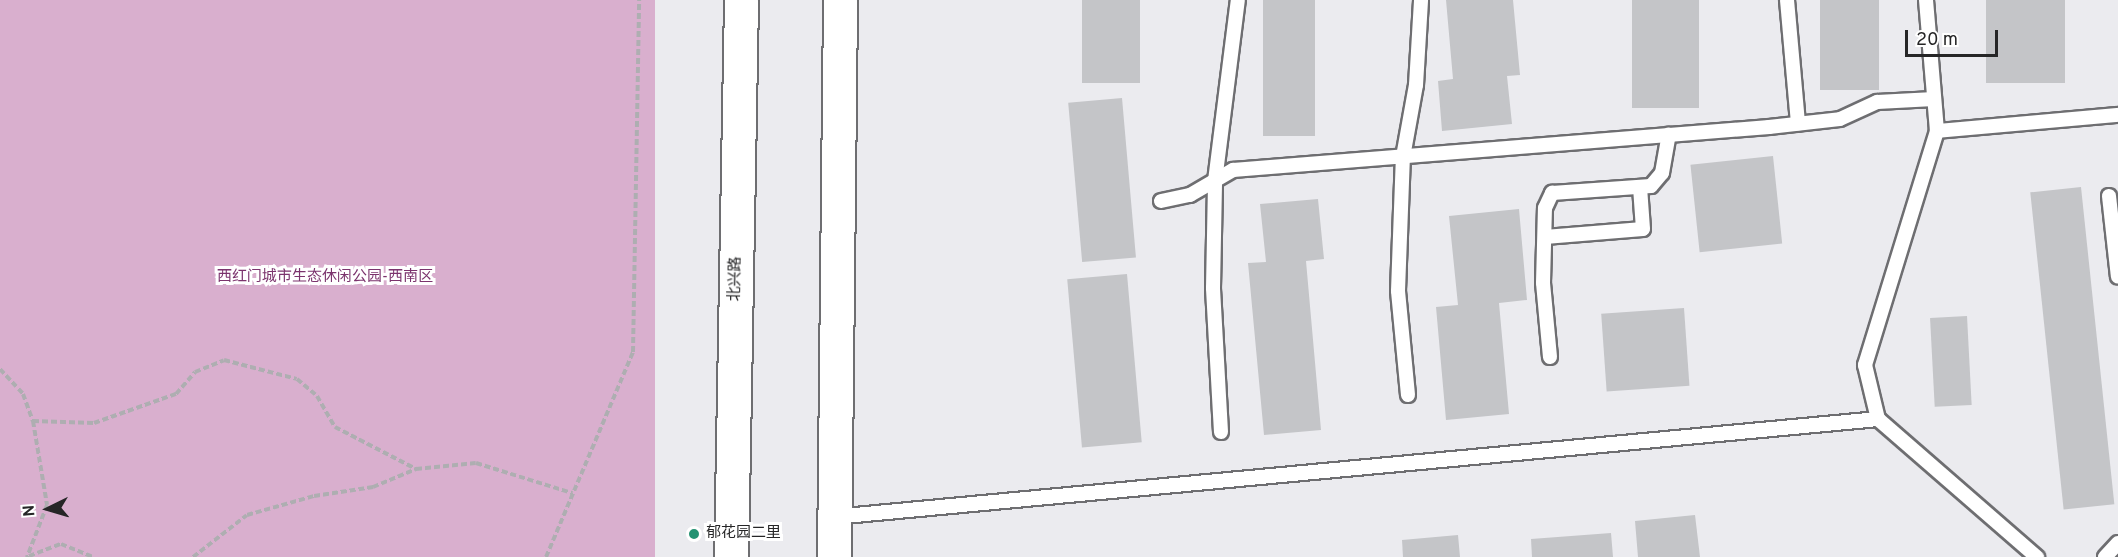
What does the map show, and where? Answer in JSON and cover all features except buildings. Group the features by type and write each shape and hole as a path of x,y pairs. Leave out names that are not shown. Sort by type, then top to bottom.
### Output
{"main road":[{"name":"北兴路","path":"730,557 741,0"},
{"path":"834,557 840,0"}],"lane":[{"path":"1221,432 1213,288 1215,181 1238,0"},
{"path":"1408,395 1398,291 1403,157 1416,86 1421,0"},
{"path":"1787,0 1798,124"},
{"path":"1926,0 1937,131 1865,365 1878,420 2037,557"},
{"path":"1161,201 1190,195 1233,170 1798,124 1840,119 1877,102 1934,99"},
{"path":"1937,131 2118,115"},
{"path":"1550,357 1545,208 1552,193 1652,186 1662,172 1669,135"},
{"path":"1545,237 1643,229 1640,187"},
{"path":"2109,196 2118,277"},
{"path":"834,517 1878,420"},
{"path":"2104,557 2118,543"}],"path":[{"path":"546,557 633,352 639,0"},
{"path":"33,421 64,424 104,420 176,394 195,372 224,360 297,379 317,396 335,427 416,469"},
{"path":"0,369 23,394 33,421 47,505 28,556"},
{"path":"193,557 247,515 314,496 373,487 416,469 476,463 572,493"},
{"path":"28,556 61,544 94,557"}],"green space":[{"name":"西红门城市生态休闲公园-西南区","path":"0,0 655,0 655,557 0,557"}],"place":[{"name":"郁花园二里","path":"694,534"}]}
